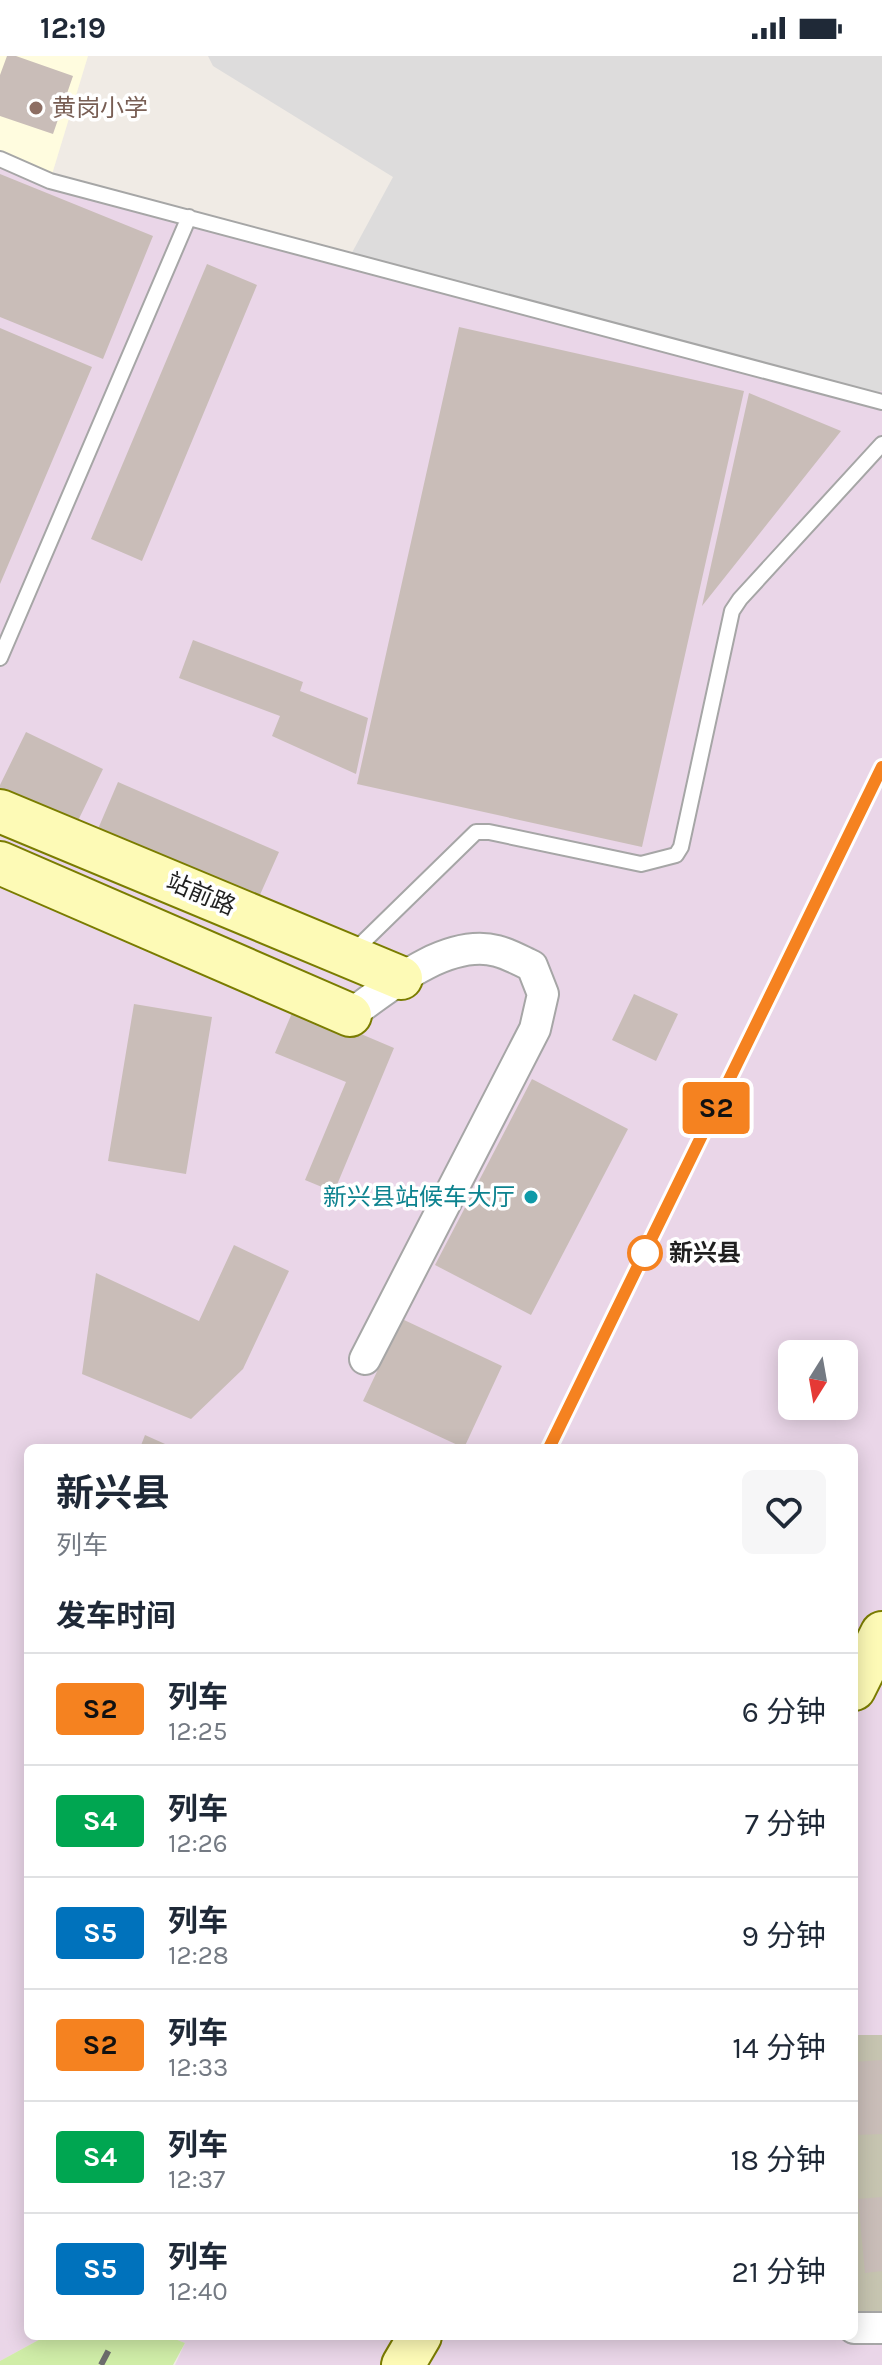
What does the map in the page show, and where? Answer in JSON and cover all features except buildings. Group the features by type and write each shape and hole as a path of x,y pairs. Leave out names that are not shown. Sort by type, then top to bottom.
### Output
{"street":[{"name":"站前路","path":"0,811 401,978"},
{"path":"0,863 350,1015 401,978 462,950 495,950 532,966 543,994 535,1029 365,1359"},
{"path":"858,1681 882,1633"},
{"path":"858,2328 882,2328"},
{"path":"403,2365 418,2340"}],"lane":[{"path":"0,159 50,181 882,402"},
{"path":"0,658 189,217"},
{"path":"349,956 476,832 489,832 641,864 676,855 681,847 732,611 882,444"}],"shaded area":[{"name":"黄岗小学","path":"0,56 88,56 50,181 0,159"},
{"path":"208,56 882,56 882,391 866,397 348,260 393,177 213,66"},
{"path":"0,159 50,181 866,397 882,391 882,2365 175,2365 185,2343 177,2340 858,2340 858,1444 24,1444 24,2340 39,2340 0,2361"},
{"path":"858,2035 882,2035 882,2328 858,2328"}],"green space":[{"path":"39,2340 177,2340 185,2343 173,2365 0,2365 0,2361"}],"railway":[{"path":"551,1444 882,767"},
{"path":"101,2365 114,2340"}],"train":[{"name":"S2","path":"551,1444 882,767"}],"place":[{"name":"黄岗小学","path":"36,108"},
{"name":"新兴县站候车大厅","path":"531,1197"},
{"name":"新兴县","path":"645,1253"}]}
